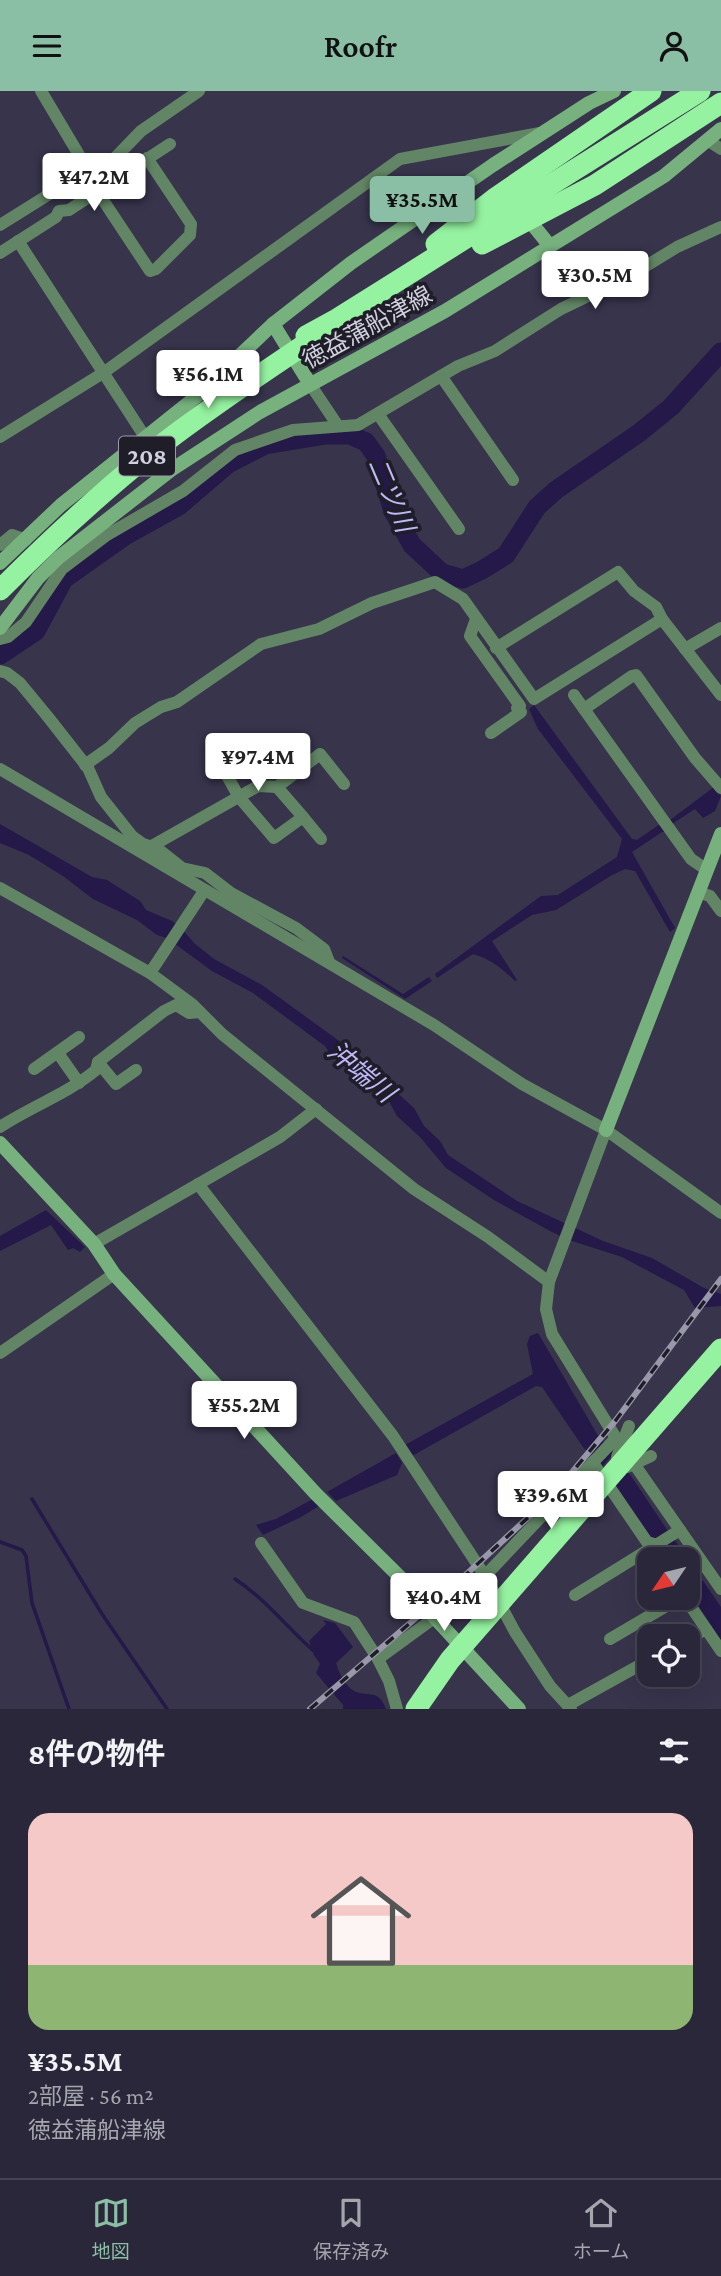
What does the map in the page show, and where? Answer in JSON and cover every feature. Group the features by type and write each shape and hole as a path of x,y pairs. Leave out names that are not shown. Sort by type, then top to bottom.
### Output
{"highway":[{"path":"337,319 494,199 651,91"},
{"name":"208","path":"0,590 92,501 148,455 308,339 700,91"},
{"path":"337,319 595,185 721,103"},
{"name":"208","path":"0,582 88,497 135,459 231,387 308,339"},
{"path":"416,1709 450,1660 721,1349"}],"main road":[{"name":"徳益蒲船津線","path":"0,563 61,505 197,397 272,324 351,263 493,165 589,103 614,91"},
{"name":"徳益蒲船津線","path":"0,628 38,578 58,558 171,470 260,412 445,311 664,176 721,129"},
{"path":"493,165 504,181"},
{"path":"533,225 550,246"},
{"path":"272,324 310,384"},
{"path":"145,437 171,470"},
{"path":"605,1134 721,834"},
{"path":"0,1143 94,1244 114,1274 316,1494 418,1595 435,1618 519,1709"}],"street":[{"path":"41,91 88,170"},
{"path":"0,225 88,170 113,160 141,131 199,91"},
{"path":"0,437 103,373 400,159 543,133"},
{"path":"707,140 721,149"},
{"path":"0,253 56,217 59,211 69,210 170,143"},
{"path":"472,147 487,157 493,165"},
{"path":"97,191 150,271 156,269 190,235 191,224 148,158"},
{"path":"0,639 8,637 26,622 62,569 107,535 183,491 235,450 293,430 358,425 458,366 495,351 561,309 633,274 677,247 721,227"},
{"path":"18,241 145,437"},
{"path":"441,376 513,480"},
{"path":"310,384 338,426"},
{"path":"378,414 459,529"},
{"path":"171,470 183,491"},
{"path":"0,545 12,535 26,540"},
{"path":"496,648 618,572 634,591 656,607 662,619 721,695"},
{"path":"85,765 109,748 135,723 177,702 261,645 319,629 372,603 435,582 463,599 534,699 662,619"},
{"path":"476,619 470,636 520,706 517,708 521,712 491,733"},
{"path":"685,649 721,628"},
{"path":"0,671 20,683 85,765 101,797 132,836 149,847 158,849 181,868 205,873 231,893 296,928 324,949 329,962"},
{"path":"584,709 636,675 691,753 721,788"},
{"path":"574,695 694,862 707,870"},
{"path":"149,847 258,786 277,787 320,754 344,784"},
{"path":"216,756 239,797 274,838 303,817"},
{"path":"0,769 202,894 329,962 434,1025 522,1084 605,1134 721,1213"},
{"path":"277,787 321,839"},
{"path":"0,888 152,969 222,1034 414,1189 488,1237 549,1282"},
{"path":"698,891 710,896 721,911"},
{"path":"152,969 202,894"},
{"path":"0,1127 79,1083 96,1070 98,1062 176,1005 189,1013 200,1012"},
{"path":"34,1069 79,1037"},
{"path":"58,1053 79,1083"},
{"path":"98,1062 116,1084 136,1070"},
{"path":"94,1244 280,1137 316,1109"},
{"path":"605,1134 549,1282 546,1309 552,1334 613,1441 721,1589"},
{"path":"198,1184 393,1436 485,1576 550,1686 570,1707 637,1667"},
{"path":"0,1353 114,1274"},
{"path":"629,1426 617,1457 621,1463 627,1467 651,1456"},
{"path":"379,1660 485,1576 613,1441"},
{"path":"593,1463 647,1542 658,1545"},
{"path":"575,1595 680,1530"},
{"path":"261,1543 303,1603 354,1622 379,1660 389,1681 397,1709"},
{"path":"610,1639 660,1610"},
{"path":"693,1610 721,1651"},
{"path":"700,1632 706,1629"}],"water":[{"path":"534,705 632,839 637,840 660,824 667,832 662,832 632,852 675,928 670,932 635,871 625,869 556,910 532,915 492,941 517,980 490,961 473,954 437,978 435,974 541,896 558,895 617,857 622,839 538,729 529,709"},
{"path":"714,787 721,796 715,811 703,818 695,809 672,824 670,820"},
{"name":"沖端川","path":"0,824 92,877 107,880 140,901 146,910 172,921 214,959 262,985 342,1043 414,1108 424,1126 440,1141 448,1155 517,1201 603,1241 652,1258 704,1288 721,1294 721,1306 695,1308 684,1290 622,1257 550,1231 494,1200 446,1168 420,1137 397,1116 390,1103 330,1054 325,1046 253,993 212,971 167,938 93,899 29,855 0,843"},
{"path":"343,956 403,994 429,977 432,981 405,999 342,958"},
{"path":"46,1210 85,1247 80,1252 73,1248 68,1250 51,1225 0,1251 0,1236"},
{"path":"538,1333 597,1434 613,1454 602,1467 583,1447 542,1387 536,1386 412,1456 405,1445 533,1374 527,1344 530,1336"},
{"path":"396,1453 402,1463 397,1475 336,1501 327,1492"},
{"path":"627,1470 668,1531 659,1538 650,1538 614,1486"},
{"path":"313,1499 319,1506 263,1535 256,1525 276,1519"},
{"path":"674,1539 680,1547 666,1547"},
{"path":"700,1576 721,1607 721,1640 700,1608"},
{"path":"323,1620 335,1623 353,1647 336,1663 345,1683 354,1691 377,1696 386,1709 343,1709 343,1705 316,1673 320,1664 309,1641 326,1624"}],"waterway":[{"name":"二ツ川","path":"0,655 36,631 64,579 125,536 179,506 228,464 265,445 326,435 350,435 366,442 376,456 393,511 412,545 442,573 463,579 506,555 537,507 556,490 639,433 671,407 721,352"},
{"path":"32,1499 102,1614 167,1709"},
{"path":"0,1542 22,1550 26,1556 32,1603 69,1709"},
{"path":"235,1579 257,1596 316,1653"}],"railway":[{"path":"310,1709 459,1581 533,1513 616,1420 721,1279"}]}
